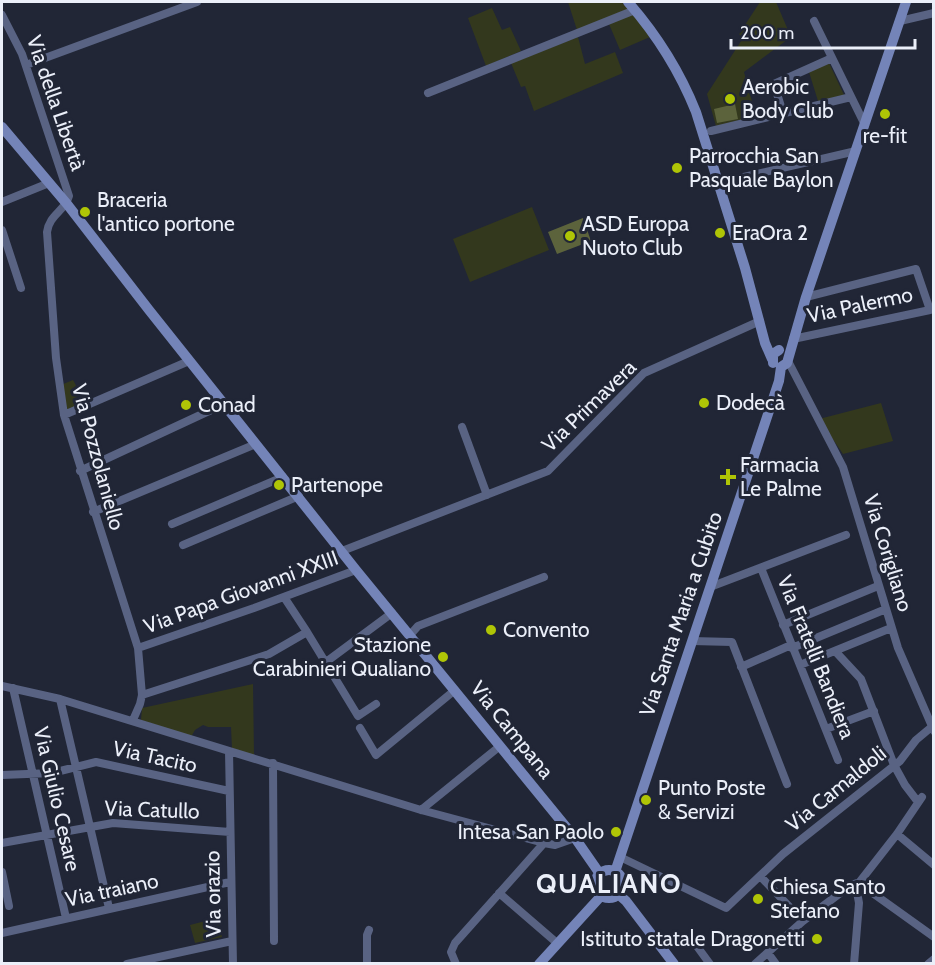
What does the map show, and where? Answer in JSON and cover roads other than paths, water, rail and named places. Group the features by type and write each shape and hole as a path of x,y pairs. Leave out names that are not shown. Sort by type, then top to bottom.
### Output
{"main road":[{"name":"Via Palermo","path":"793,339 906,2"},
{"path":"632,6 669,58 689,94 760,321 769,342 781,359"},
{"name":"Via Campana","path":"2,127 67,204 356,570 575,838 600,874"},
{"path":"774,396 781,359 793,339"},
{"name":"Via Santa Maria a Cubito","path":"615,872 779,381 781,359"},
{"path":"607,870 615,872 622,882 618,894 610,898 601,896 595,885 600,874 607,870"},
{"path":"618,894 626,901 674,963"},
{"path":"539,963 601,896"}],"street":[{"path":"26,65 197,2"},
{"path":"428,93 632,6"},
{"path":"900,21 933,13"},
{"name":"Via della Libertà","path":"2,15 17,42 26,65 69,196 67,204"},
{"path":"814,21 865,125"},
{"path":"783,113 774,84 832,58"},
{"path":"711,131 851,97"},
{"path":"735,179 855,151"},
{"path":"2,202 49,183"},
{"name":"Via Pozzolaniello","path":"67,204 52,218 47,232 56,358 64,415 138,648 142,695 133,720"},
{"path":"2,230 21,288"},
{"name":"Via Palermo","path":"793,339 930,310 916,269 806,297"},
{"name":"Via Primavera","path":"342,551 548,471 644,374 760,321"},
{"path":"781,359 790,377 801,389"},
{"path":"781,359 801,389"},
{"path":"64,415 189,361"},
{"path":"779,381 790,377"},
{"name":"Via Corigliano","path":"801,389 843,467 891,628 933,727"},
{"path":"80,471 224,404"},
{"path":"462,428 487,495"},
{"path":"93,512 256,444"},
{"path":"172,524 283,477"},
{"path":"183,545 298,496"},
{"path":"710,587 846,535"},
{"name":"Via Fratelli Bandiera","path":"761,568 838,760"},
{"name":"Via Papa Giovanni XXIII","path":"138,648 356,570"},
{"path":"410,634 418,626 544,577"},
{"path":"783,625 878,586"},
{"path":"284,597 358,716 376,704"},
{"path":"741,667 886,609"},
{"path":"326,662 392,613"},
{"path":"800,665 891,628"},
{"path":"142,695 269,654 307,632"},
{"path":"692,641 732,642 787,783"},
{"path":"755,963 802,921 857,888 920,799 905,785 894,765 861,679 835,651"},
{"path":"2,686 60,699 133,720 421,810 544,843 555,845 575,838"},
{"name":"Via Giulio Cesare","path":"13,688 66,918"},
{"path":"360,728 376,755 454,690"},
{"path":"60,699 109,908"},
{"path":"826,729 874,711"},
{"name":"Via Camaldoli","path":"620,857 726,908 783,854 894,765 933,727"},
{"path":"421,810 500,746"},
{"name":"Via orazio","path":"229,751 233,963"},
{"name":"Via Tacito","path":"2,775 52,773 96,762 229,791"},
{"path":"273,764 274,941"},
{"name":"Via Catullo","path":"2,843 113,823 230,832"},
{"path":"897,834 933,865"},
{"path":"456,963 451,952 455,943 544,843"},
{"path":"2,872 9,906"},
{"path":"761,877 802,921"},
{"name":"Via traiano","path":"2,933 230,882"},
{"path":"857,888 874,894 933,937"},
{"path":"854,963 859,903 857,888"},
{"path":"499,893 557,943"},
{"path":"367,963 369,930"},
{"path":"127,963 232,940"},
{"path":"696,945 710,963"},
{"path":"768,953 776,963"},
{"path":"928,963 933,958"}],"place":[{"name":"Aerobic Body Club","path":"730,99"},
{"name":"re-fit","path":"885,114"},
{"name":"Parrocchia San Pasquale Baylon","path":"677,168"},
{"name":"Braceria l'antico portone","path":"85,212"},
{"name":"EraOra 2","path":"720,233"},
{"name":"ASD Europa Nuoto Club","path":"570,236"},
{"name":"Dodecà","path":"704,403"},
{"name":"Conad","path":"186,405"},
{"name":"Farmacia Le Palme","path":"728,477"},
{"name":"Partenope","path":"279,485"},
{"name":"Convento","path":"491,630"},
{"name":"Stazione Carabinieri Qualiano","path":"443,657"},
{"name":"Punto Poste & Servizi","path":"646,800"},
{"name":"Intesa San Paolo","path":"616,832"},
{"name":"Chiesa Santo Stefano","path":"758,899"},
{"name":"Istituto statale Dragonetti","path":"817,939"}],"district":[{"name":"QUALIANO","path":"609,884"}]}
